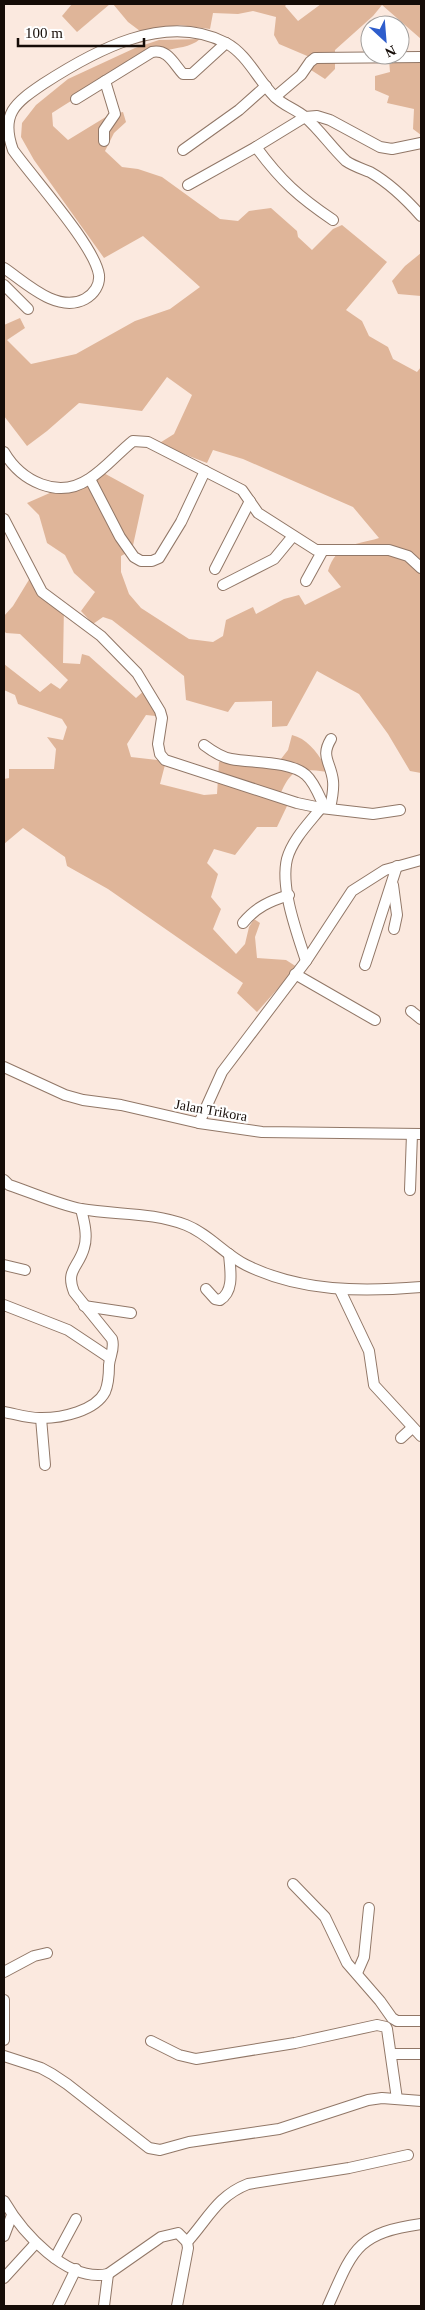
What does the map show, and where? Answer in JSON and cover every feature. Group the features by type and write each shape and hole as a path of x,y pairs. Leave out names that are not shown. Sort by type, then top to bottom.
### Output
{"street":[{"path":"4,268 52,299 61,302 74,303 85,299 94,292 99,282 98,273 92,258 77,234 12,150 6,134 6,122 9,112 43,85 80,63 135,38 169,30 189,33 226,43 252,68 275,98 305,116 347,162 391,185 421,216"},
{"path":"76,99 152,52 160,50 166,52 182,74 192,74 226,43"},
{"path":"275,98 302,75 310,62 315,58 421,57"},
{"path":"104,141 104,130 115,114 105,81"},
{"path":"182,150 239,110 266,86"},
{"path":"188,185 256,147 305,116 317,116 330,120 380,147 392,149 421,143"},
{"path":"256,147 284,182 304,200 333,220"},
{"path":"4,285 28,309"},
{"path":"4,452 19,472 39,484 54,488 66,488 82,484 90,479 134,441 148,442 242,490 258,513 316,550 389,550 408,556 421,568"},
{"path":"90,479 120,537 134,557 141,561 152,561 159,558 181,522 205,471"},
{"path":"215,569 250,502"},
{"path":"4,519 42,592 101,636 137,673 160,711 162,718 158,744 160,754 165,760 325,808 372,814 400,810"},
{"path":"223,585 274,559 293,536"},
{"path":"306,581 323,550"},
{"path":"306,961 289,895 287,860 290,850 325,808 332,779 325,756 326,748 331,739"},
{"path":"204,745 216,754 230,759 279,765 305,774 325,808"},
{"path":"199,1123 222,1072 306,961 352,891 385,870 421,860"},
{"path":"365,965 397,866"},
{"path":"392,884 397,915 394,929"},
{"path":"244,923 252,912 262,905 289,895"},
{"path":"295,974 375,1020"},
{"path":"411,1011 421,1019"},
{"name":"Jalan Trikora","path":"4,1067 56,1091 83,1100 121,1105 199,1123 262,1132 417,1134"},
{"path":"410,1190 417,1134"},
{"path":"4,1180 9,1185 81,1209 152,1217 187,1226 209,1238 244,1264 263,1273 340,1290 370,1291 421,1288"},
{"path":"4,1412 41,1418 56,1417 84,1409 98,1401 105,1391 110,1358 114,1350 112,1339 84,1306 70,1282 74,1268 84,1248 85,1227 81,1209"},
{"path":"206,1289 215,1299 220,1300 227,1294 230,1282 229,1254"},
{"path":"4,1264 24,1270"},
{"path":"340,1290 369,1351 374,1385 421,1436"},
{"path":"4,1306 68,1330 110,1358"},
{"path":"84,1306 131,1313"},
{"path":"41,1418 45,1465"},
{"path":"401,1438 412,1428"},
{"path":"293,1884 325,1917 335,1935 344,1958 392,2018 397,2021"},
{"path":"357,1974 364,1957 369,1908"},
{"path":"4,1972 34,1956 48,1954"},
{"path":"4,2000 4,2056 41,2068 68,2084 149,2148 160,2150 189,2142 279,2129 368,2100 382,2098 421,2101"},
{"path":"151,2041 179,2055 196,2059 295,2043 377,2025 386,2027 397,2021 421,2021"},
{"path":"386,2027 391,2054 391,2070 397,2099"},
{"path":"391,2054 421,2054"},
{"path":"175,2306 186,2259 187,2242 221,2200 233,2190 248,2184 349,2168 408,2155"},
{"path":"4,2201 19,2226 36,2243 55,2258 88,2274 100,2276 108,2274 161,2237 178,2233 187,2242"},
{"path":"4,2236 12,2214"},
{"path":"55,2258 76,2219"},
{"path":"328,2306 349,2261 365,2241 377,2234 421,2224"},
{"path":"4,2278 36,2243"},
{"path":"58,2306 76,2269"},
{"path":"104,2306 108,2274"}],"shaded area":[{"path":"72,4 110,4 77,32 62,16"},
{"path":"113,4 287,4 285,6 298,21 321,4 421,4 421,39 410,29 410,15 393,15 382,5 374,15 360,15 360,28 335,50 335,69 325,79 311,70 312,58 279,44 274,35 276,17 253,11 238,14 213,13 210,29 180,25 140,31 128,22"},
{"path":"200,39 188,46 164,51 149,57 107,79 52,113 53,126 68,140 109,115 123,112 126,122 114,133 105,151 122,167 138,169 162,177 220,219 238,221 249,211 271,208 297,231 298,237 312,250 333,229 342,225 387,262 346,310 362,321 369,336 388,347 393,359 417,372 421,367 421,773 410,771 388,734 359,694 317,671 287,726 272,727 272,701 235,702 228,712 186,700 184,676 112,620 103,617 93,624 81,611 95,592 74,573 65,555 47,543 39,515 27,503 100,471 144,495 132,550 121,556 121,572 129,594 141,608 189,639 213,642 223,636 226,620 253,607 256,614 284,599 299,595 305,605 341,587 328,571 336,555 347,547 379,538 353,507 243,459 213,450 207,463 158,444 174,434 192,395 167,377 142,411 79,403 27,446 4,416 4,325 20,318 25,328 7,340 31,364 76,354 135,321 170,309 200,287 143,236 104,258 34,160 21,137 22,123 36,105 68,79 135,48 159,40"},
{"path":"421,54 421,135 413,129 414,109 387,103 389,96 375,90 375,76 390,72 389,65 410,65 410,56"},
{"path":"421,253 421,296 398,294 392,281 405,266"},
{"path":"30,578 37,579 52,596 64,605 63,663 80,664 82,654 89,656 136,698 147,688 165,717 146,715 127,744 131,757 166,761 160,784 204,795 217,794 219,762 277,764 288,750 292,735 304,740 325,766 328,772 302,770 292,775 288,780 279,797 287,806 277,827 257,827 235,855 214,849 207,863 218,874 211,897 221,909 213,929 236,954 245,944 249,927 254,919 260,923 255,937 257,958 286,960 297,967 257,1012 237,993 243,983 108,889 67,866 65,857 23,828 4,844 4,779 9,778 9,769 54,769 56,749 47,737 63,740 67,727 62,719 18,704 15,695 4,690 4,664 40,692 51,683 60,689 68,680 20,634 6,633 4,631 4,616 13,606"}]}
